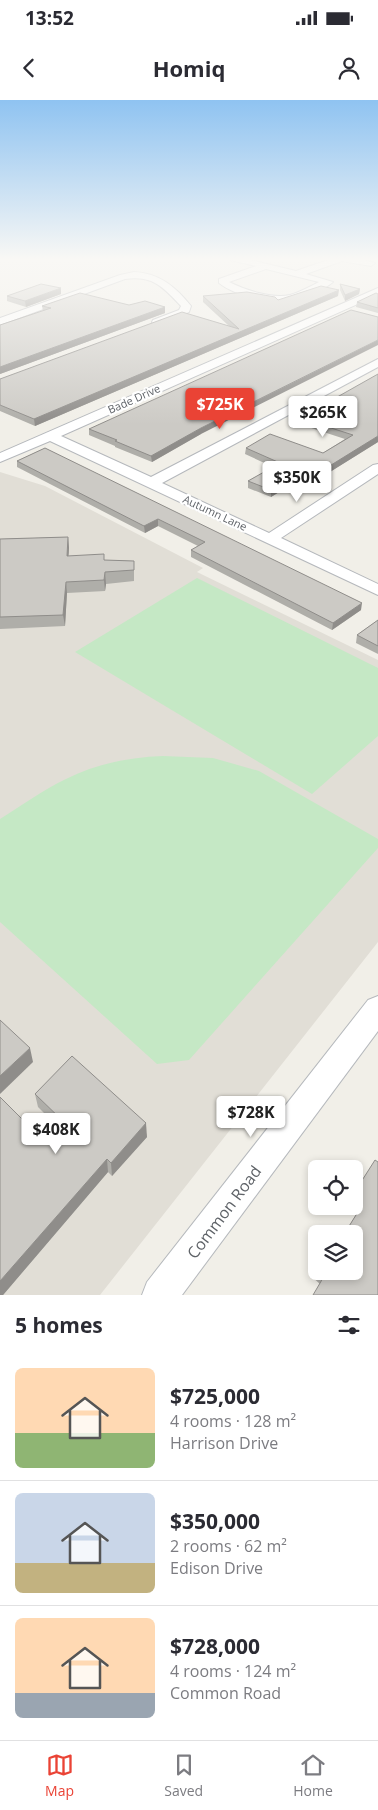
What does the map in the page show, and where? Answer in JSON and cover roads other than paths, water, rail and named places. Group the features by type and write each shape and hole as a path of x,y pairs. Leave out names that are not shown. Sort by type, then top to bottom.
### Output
{"street":[{"path":"0,322 24,314"},
{"path":"149,325 177,314"},
{"name":"Bade Drive","path":"0,458 326,314"},
{"path":"151,483 378,362"},
{"name":"Autumn Lane","path":"51,436 378,590"},
{"path":"270,539 378,468"},
{"name":"Common Road","path":"160,1295 378,1009"}]}
